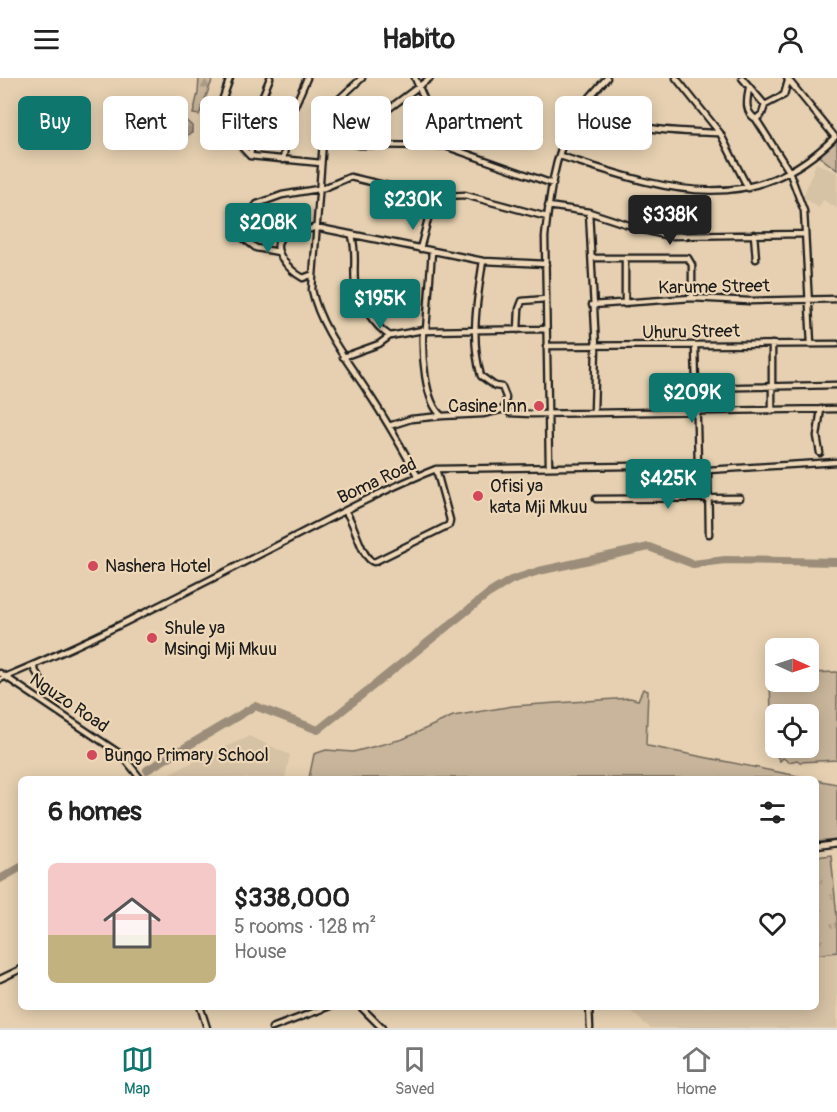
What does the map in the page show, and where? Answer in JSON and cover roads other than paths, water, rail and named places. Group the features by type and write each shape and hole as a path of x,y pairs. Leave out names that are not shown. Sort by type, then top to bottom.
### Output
{"street":[{"path":"230,78 223,98 221,125 250,156 321,163"},
{"path":"250,156 257,110 270,78"},
{"path":"283,160 290,117 306,80 297,78"},
{"path":"342,96 362,78"},
{"path":"415,78 421,96"},
{"path":"391,108 430,78"},
{"path":"591,96 606,78"},
{"path":"676,78 720,133 748,188"},
{"path":"742,78 765,105"},
{"path":"756,119 762,114 765,105 784,95 788,79"},
{"path":"560,156 627,177 688,189 727,192 761,185 789,171 836,136 788,79"},
{"path":"749,88 748,110 789,171 804,211 807,225 805,234 808,250 811,344"},
{"path":"652,129 666,132 720,133"},
{"path":"322,150 311,275 315,303 344,357 389,426 417,475"},
{"path":"454,150 553,184"},
{"path":"549,466 546,346 547,217 562,150"},
{"path":"279,252 273,248 256,248 246,242 243,234 245,219 257,204 317,189 350,177 401,189 446,196 465,195 547,217"},
{"path":"548,206 589,212 669,236 805,234"},
{"path":"589,212 592,305 596,347 594,411"},
{"path":"420,249 428,219"},
{"path":"311,275 303,278 282,260 279,252 280,239 284,236 307,232 315,227 483,261 546,264"},
{"path":"754,234 756,259"},
{"path":"352,236 357,255 355,278 358,294 377,325 390,336"},
{"path":"432,251 424,330 425,370 433,405 442,416"},
{"path":"592,258 689,259 692,264 692,298"},
{"path":"625,258 625,304"},
{"path":"483,261 474,330 481,376 495,386 502,387 506,397 505,409"},
{"path":"518,330 521,303 529,298 546,298"},
{"name":"Karume Street","path":"592,305 692,298 837,299"},
{"path":"344,357 379,344 390,336 424,330 546,329"},
{"path":"772,344 772,411"},
{"name":"Uhuru Street","path":"546,346 837,344"},
{"path":"696,346 698,465"},
{"path":"695,388 837,386"},
{"path":"428,417 433,405"},
{"path":"389,426 428,417 483,414 505,409 510,412 547,413 837,409"},
{"path":"820,453 817,436 821,409"},
{"path":"709,534 708,470 837,462"},
{"name":"Boma Road","path":"3,678 33,666 417,475 436,469 698,465 708,470"},
{"path":"345,511 350,517 366,556 371,563 374,562 449,525 450,520 436,469"},
{"path":"596,500 740,498"},
{"path":"33,666 42,682"},
{"name":"Nguzo Road","path":"0,673 3,678 117,752 139,776"},
{"path":"819,846 837,843"},
{"path":"0,980 18,971"},
{"path":"201,1010 207,1028"},
{"path":"272,1028 319,1010"},
{"path":"364,1010 382,1028"},
{"path":"590,1010 590,1028"}],"waterway":[{"path":"147,770 255,706 318,730 488,594 511,580 539,571 649,547 693,564 725,560 837,562"},
{"path":"0,879 18,869"}],"place":[{"name":"Casine Inn","path":"539,406"},
{"name":"Ofisi ya kata Mji Mkuu","path":"478,496"},
{"name":"Nashera Hotel","path":"93,566"},
{"name":"Shule ya Msingi Mji Mkuu","path":"152,638"},
{"name":"Bungo Primary School","path":"92,755"}]}
